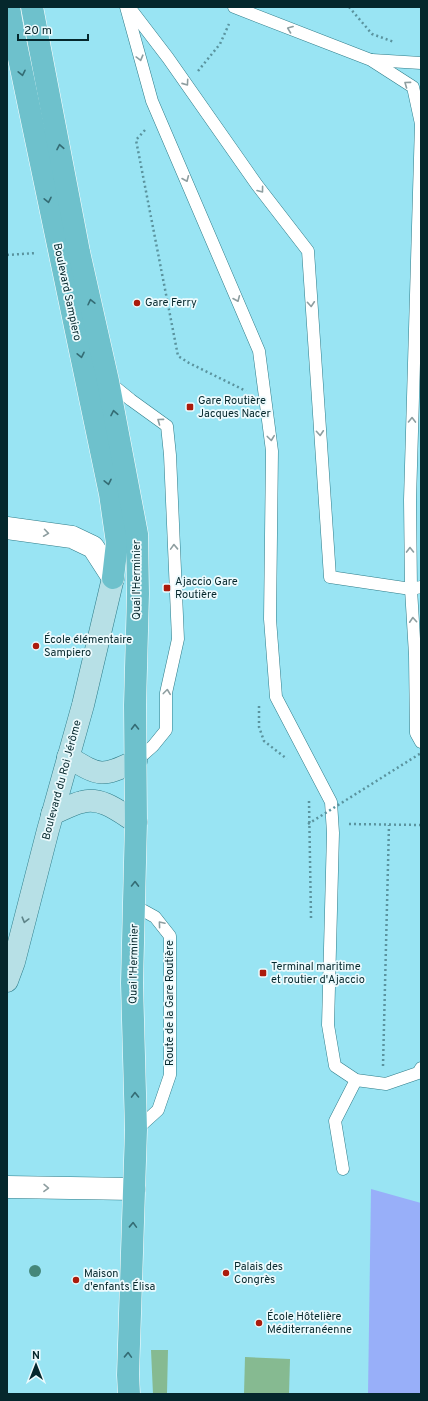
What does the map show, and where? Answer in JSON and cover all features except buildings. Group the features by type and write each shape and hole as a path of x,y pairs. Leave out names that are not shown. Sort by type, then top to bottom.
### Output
{"main road":[{"name":"Boulevard Sampiero","path":"32,7 49,102 58,137 79,252 108,382 137,534"},
{"name":"Boulevard Sampiero","path":"11,16 110,494 117,543 113,578"},
{"name":"Quai l'Herminier","path":"129,1394 128,1375 136,1130 132,983 136,822 135,704 138,594 137,534"},
{"name":"Boulevard du Roi Jérôme","path":"9,968 90,677 113,578"},
{"path":"68,757 86,768 99,773 113,772 136,761"},
{"path":"52,814 82,801 96,801 110,805 136,822"}],"street":[{"path":"7,55 11,16"},
{"path":"7,528 72,537 93,546 113,578"},
{"path":"7,1187 134,1189"}],"lane":[{"path":"126,7 152,101 259,351 272,452 270,619 276,697 331,802 333,833 328,1025 336,1066 356,1080 386,1084 418,1073 421,1068"},
{"path":"129,7 168,58 257,185 308,251 330,577 416,588"},
{"path":"235,7 371,60 413,87 421,124 410,492 416,588 416,733 421,742"},
{"path":"371,60 421,63"},
{"path":"108,382 167,426 170,455 178,639 166,693 166,730 153,746 136,761"},
{"name":"Route de la Gare Routière","path":"135,906 155,917 170,936 170,1075 158,1110 136,1130"},
{"path":"343,1169 336,1121 356,1080"}],"path":[{"path":"187,85 220,44 235,7"},
{"path":"349,7 372,34 401,45"},
{"path":"158,115 136,140 178,356 189,364 249,392"},
{"path":"259,703 259,727 264,741 293,764"},
{"path":"308,824 421,753"},
{"path":"309,793 310,857 333,833 344,824 421,825"},
{"path":"386,1084 383,1067 389,825"}],"green space":[{"path":"151,1350 168,1350 167,1393 179,1394 153,1394"},
{"path":"245,1357 290,1359 289,1394 244,1394"}],"water":[{"path":"371,1189 421,1203 421,1394 368,1394"}],"place":[{"name":"Gare Ferry","path":"137,303"},
{"name":"Gare Routière Jacques Nacer","path":"190,407"},
{"name":"Ajaccio Gare Routière","path":"167,588"},
{"name":"École élémentaire Sampiero","path":"36,646"},
{"name":"Terminal maritime et routier d'Ajaccio","path":"263,973"},
{"name":"Palais des Congrès","path":"226,1273"},
{"name":"Maison d'enfants Élisa","path":"76,1280"},
{"name":"École Hôtelière Méditerranéenne","path":"259,1323"}]}
